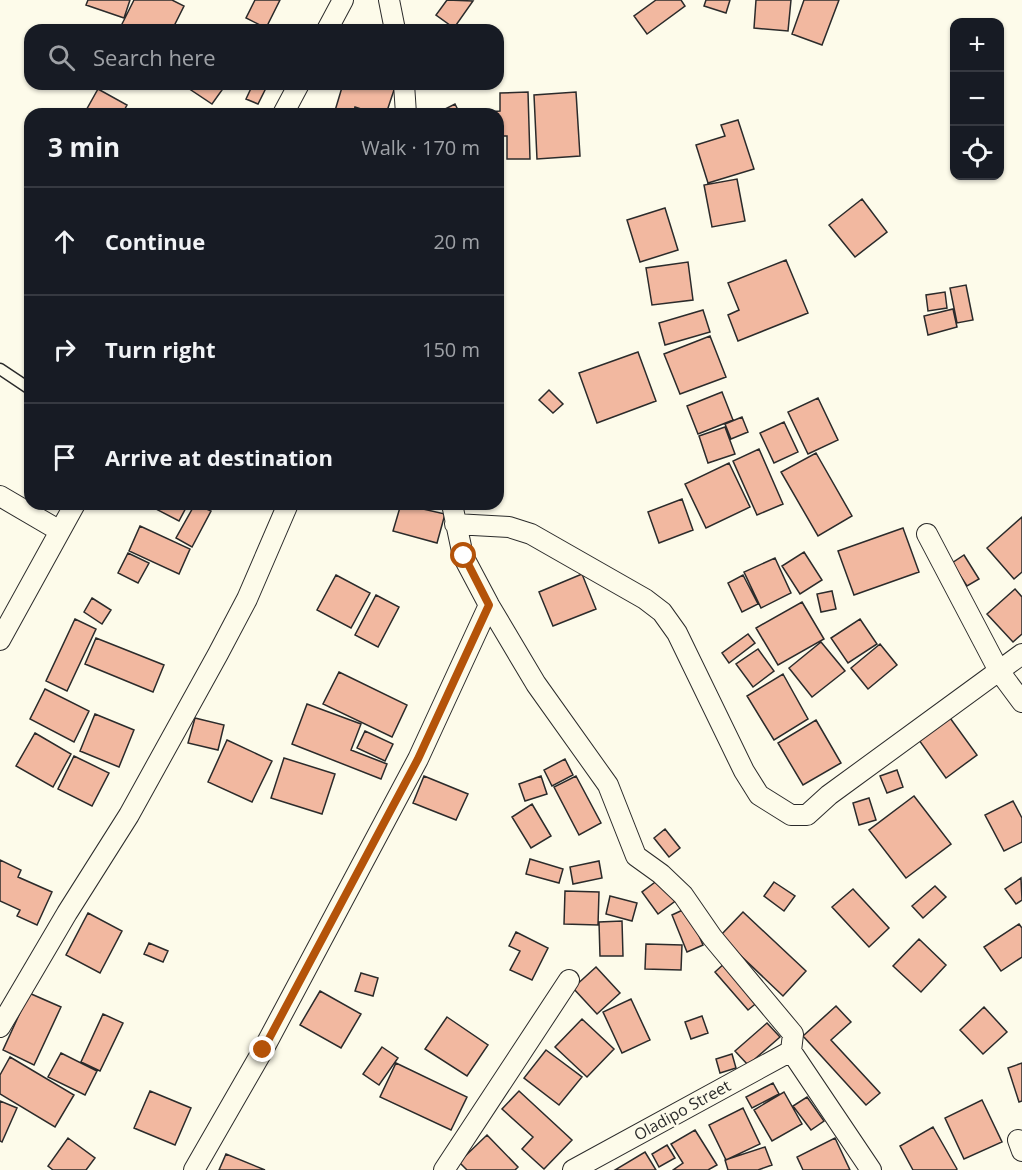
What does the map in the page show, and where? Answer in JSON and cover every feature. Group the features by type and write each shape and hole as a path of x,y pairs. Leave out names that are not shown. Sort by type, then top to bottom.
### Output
{"street":[{"path":"330,24 343,0"},
{"path":"389,0 394,24"},
{"path":"286,108 296,90"},
{"path":"404,90 406,108"},
{"path":"0,496 60,531"},
{"path":"0,640 72,510"},
{"path":"0,1027 129,815 218,654 247,599 285,510"},
{"path":"453,510 464,556 489,605 536,684 608,785 636,856 661,874 683,895 712,936 793,1034 791,1051 871,1170"},
{"path":"455,524 508,527 531,534 645,599 662,612 677,633 744,771 759,795 791,815 807,815 829,795 1022,654"},
{"path":"927,534 999,671 1022,702"},
{"path":"194,1170 263,1050 413,769 489,605"},
{"path":"444,1170 569,980"},
{"name":"Oladipo Street","path":"573,1170 791,1051"}],"lane":[{"path":"0,369 24,385"}],"building":[{"path":"88,0 130,0 124,18 86,5"},
{"path":"134,0 172,0 184,6 175,24 122,24"},
{"path":"255,0 280,0 268,24 258,24 246,18"},
{"path":"447,0 473,1 457,24 448,24 436,15"},
{"path":"656,0 681,0 685,6 647,34 634,16"},
{"path":"706,0 730,0 726,13 704,6"},
{"path":"756,0 791,0 788,31 754,28"},
{"path":"804,0 839,0 822,45 792,34"},
{"path":"97,90 127,105 125,108 87,108"},
{"path":"191,90 222,90 212,104"},
{"path":"250,90 265,90 258,104 246,99"},
{"path":"341,90 394,90 388,108 336,108"},
{"path":"528,92 530,159 507,159 507,136 504,136 504,108 500,108 500,93"},
{"path":"576,92 580,156 537,159 534,95"},
{"path":"738,120 754,169 708,183 696,145 725,136 721,125"},
{"path":"737,179 745,221 712,227 704,185"},
{"path":"862,199 887,232 855,257 829,225"},
{"path":"665,208 678,250 640,262 627,220"},
{"path":"786,260 808,313 738,341 728,315 739,310 728,283"},
{"path":"688,262 693,300 652,305 646,268"},
{"path":"966,285 973,320 957,323 950,288"},
{"path":"945,292 947,308 928,311 926,295"},
{"path":"953,309 957,327 928,335 924,316"},
{"path":"703,310 710,332 665,345 659,323"},
{"path":"710,336 726,377 680,394 664,354"},
{"path":"638,352 656,401 597,423 579,373"},
{"path":"549,390 563,404 553,413 539,400"},
{"path":"722,392 733,420 698,434 687,406"},
{"path":"818,398 838,440 808,454 788,412"},
{"path":"742,417 748,432 731,439 725,424"},
{"path":"784,422 798,452 774,463 760,433"},
{"path":"725,427 735,454 708,463 699,436"},
{"path":"759,449 783,504 757,515 733,461"},
{"path":"816,453 852,516 818,536 781,472"},
{"path":"729,463 750,507 706,528 685,484"},
{"path":"682,499 693,530 659,543 648,512"},
{"path":"158,510 185,510 179,521"},
{"path":"192,510 211,511 192,547 176,538"},
{"path":"399,510 427,510 445,514 437,543 393,531"},
{"path":"1022,517 1022,572 1014,579 987,548"},
{"path":"140,526 190,549 179,574 129,551"},
{"path":"903,528 919,572 854,595 838,551"},
{"path":"804,552 822,580 800,594 782,566"},
{"path":"128,553 149,563 138,583 118,573"},
{"path":"964,555 979,579 967,586 952,563"},
{"path":"775,558 791,593 761,608 744,572"},
{"path":"582,574 596,609 553,626 539,592"},
{"path":"336,575 370,593 351,628 317,610"},
{"path":"743,575 758,604 742,612 728,583"},
{"path":"1015,589 1022,597 1022,634 1013,642 987,614"},
{"path":"832,591 836,609 821,612 817,594"},
{"path":"376,595 399,607 378,647 355,635"},
{"path":"92,598 111,610 102,624 84,612"},
{"path":"802,602 824,639 778,665 756,628"},
{"path":"75,619 96,629 67,691 46,681"},
{"path":"860,619 877,644 848,663 831,638"},
{"path":"748,634 755,643 729,663 722,653"},
{"path":"96,638 164,665 153,692 85,664"},
{"path":"821,642 845,671 812,697 789,668"},
{"path":"880,644 897,665 868,689 851,668"},
{"path":"758,649 774,671 753,687 736,664"},
{"path":"339,672 407,705 392,737 323,704"},
{"path":"783,674 808,719 774,740 747,696"},
{"path":"45,689 89,711 74,742 30,719"},
{"path":"307,704 361,724 351,750 387,764 381,779 292,744"},
{"path":"945,711 977,755 946,778 914,733"},
{"path":"95,714 134,730 119,767 80,751"},
{"path":"195,718 224,725 218,750 188,743"},
{"path":"816,720 841,763 803,785 778,743"},
{"path":"365,731 393,744 385,761 357,748"},
{"path":"35,733 71,754 53,787 16,766"},
{"path":"227,740 272,761 252,802 208,782"},
{"path":"74,756 109,773 92,806 58,789"},
{"path":"284,758 335,774 322,814 271,798"},
{"path":"565,759 573,775 552,786 544,770"},
{"path":"897,770 903,787 887,793 880,776"},
{"path":"424,776 468,794 456,820 413,803"},
{"path":"541,776 547,794 525,801 519,784"},
{"path":"576,776 601,823 579,835 554,787"},
{"path":"914,796 951,844 906,878 869,830"},
{"path":"869,798 876,820 859,825 853,803"},
{"path":"1013,801 1022,818 1022,842 1004,851 985,815"},
{"path":"532,804 551,836 531,848 512,817"},
{"path":"665,829 680,848 669,857 654,838"},
{"path":"530,859 563,869 559,883 526,874"},
{"path":"0,860 21,870 18,877 52,892 37,925 17,916 20,910 0,901"},
{"path":"599,861 602,878 573,884 570,867"},
{"path":"662,877 678,899 658,914 642,892"},
{"path":"1021,878 1022,900 1016,904 1005,889"},
{"path":"774,882 795,896 784,911 764,896"},
{"path":"935,886 946,897 923,918 912,906"},
{"path":"853,889 889,928 869,947 832,907"},
{"path":"565,891 599,892 598,925 564,924"},
{"path":"610,896 637,903 632,921 606,914"},
{"path":"687,908 703,945 687,952 672,915"},
{"path":"743,912 806,971 783,996 720,936"},
{"path":"88,913 122,931 100,973 66,955"},
{"path":"622,921 623,956 600,956 599,922"},
{"path":"1019,924 1022,928 1022,957 1001,971 984,947"},
{"path":"516,932 548,948 532,980 510,970 520,951 509,946"},
{"path":"919,939 946,965 921,992 893,966"},
{"path":"149,943 168,951 163,962 144,954"},
{"path":"646,944 682,945 681,970 645,969"},
{"path":"726,962 759,1001 748,1010 715,972"},
{"path":"596,967 620,993 597,1014 573,988"},
{"path":"361,973 378,978 373,996 355,991"},
{"path":"320,991 361,1014 341,1048 300,1025"},
{"path":"29,993 61,1007 34,1065 3,1050"},
{"path":"631,999 650,1040 622,1053 603,1012"},
{"path":"836,1006 851,1022 831,1040 880,1093 866,1105 803,1036"},
{"path":"984,1007 1007,1032 983,1054 960,1030"},
{"path":"103,1014 123,1023 100,1071 81,1062"},
{"path":"702,1016 708,1033 691,1039 685,1022"},
{"path":"447,1017 488,1045 467,1076 425,1049"},
{"path":"582,1019 614,1049 587,1077 555,1047"},
{"path":"767,1023 780,1037 748,1065 735,1051"},
{"path":"382,1047 398,1058 379,1085 363,1074"},
{"path":"546,1050 582,1077 559,1105 524,1078"},
{"path":"61,1053 97,1071 85,1095 48,1077"},
{"path":"732,1054 736,1068 720,1073 716,1059"},
{"path":"10,1057 74,1095 55,1127 0,1094 0,1075"},
{"path":"396,1063 467,1097 451,1130 380,1097"},
{"path":"1022,1063 1022,1101 1019,1102 1008,1068"},
{"path":"773,1083 779,1094 752,1108 746,1097"},
{"path":"150,1091 191,1108 175,1145 134,1128"},
{"path":"519,1091 572,1140 544,1169 522,1149 533,1137 502,1109"},
{"path":"784,1092 802,1124 772,1141 754,1110"},
{"path":"807,1097 824,1121 811,1130 793,1106"},
{"path":"982,1100 1002,1142 964,1159 945,1118"},
{"path":"0,1101 17,1108 2,1142 0,1141"},
{"path":"743,1108 760,1144 726,1160 709,1125"},
{"path":"933,1127 956,1170 913,1170 900,1146"},
{"path":"695,1130 717,1165 708,1170 673,1170 683,1163 671,1144"},
{"path":"487,1135 518,1167 515,1170 467,1170 459,1162"},
{"path":"68,1138 95,1158 86,1170 53,1170 48,1166"},
{"path":"835,1138 850,1170 803,1170 797,1157"},
{"path":"667,1145 675,1158 659,1167 652,1154"},
{"path":"765,1147 772,1165 758,1170 728,1170 725,1160"},
{"path":"645,1152 656,1170 615,1170"},
{"path":"226,1154 265,1170 219,1170"}],"route":[{"path":"263,1050 418,759 489,605 464,556"}]}
